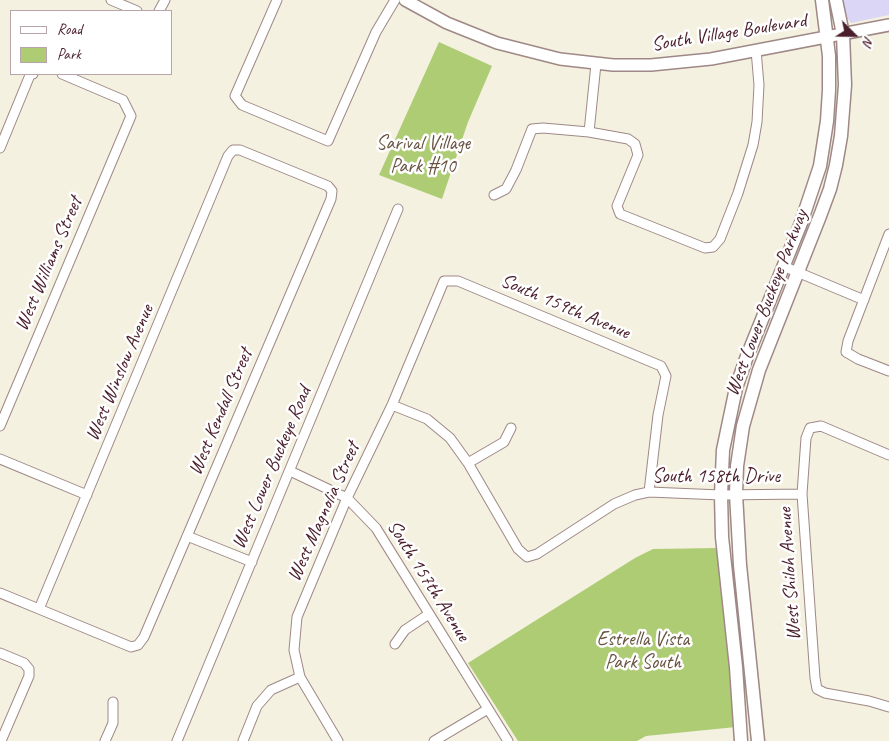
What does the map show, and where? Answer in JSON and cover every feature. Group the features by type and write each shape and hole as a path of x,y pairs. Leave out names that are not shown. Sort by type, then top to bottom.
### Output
{"main road":[{"name":"West Lower Buckeye Parkway","path":"741,741 736,667 722,537 723,450 736,388 801,223 820,166 824,147 829,90 829,56 822,0"},
{"name":"West Lower Buckeye Parkway","path":"758,741 740,565 736,494 740,446 747,407 758,370 830,189 836,165 841,136 845,85 843,34 836,0"}],"street":[{"path":"110,0 135,10"},
{"path":"277,0 235,96 242,105 328,140 376,32 395,0"},
{"name":"South Village Boulevard","path":"405,0 447,23 497,43 538,54 596,64 638,66 711,59 827,35 843,34 889,25"},
{"path":"494,195 506,189 516,170 532,129 543,128 589,132 628,139 635,144 638,155 617,206 620,214 704,248 713,247 720,239 738,193 753,145 757,122 759,85 756,50"},
{"path":"589,132 596,64"},
{"path":"0,148 32,75"},
{"name":"West Williams Street","path":"0,426 131,116 123,100 64,75"},
{"name":"West Winslow Avenue","path":"39,609 228,156 233,150 240,150 328,186 332,191"},
{"name":"West Kendall Street","path":"39,609 131,647 138,645 144,637 331,199 332,191"},
{"name":"West Lower Buckeye Road","path":"178,741 398,209"},
{"path":"889,234 848,341 846,352 858,359 889,371"},
{"path":"783,266 864,300"},
{"name":"South 159th Avenue","path":"444,281 458,281 661,366 666,376 658,415 649,492"},
{"name":"West Magnolia Street","path":"338,741 300,677 294,650 297,617 347,498 392,405 444,281"},
{"path":"392,405 427,419 450,438 468,463 504,442 511,428"},
{"name":"West Shiloh Avenue","path":"889,455 821,426 810,428 806,438 802,494 817,688 825,693 869,701 889,707"},
{"path":"0,459 87,495"},
{"name":"South 158th Drive","path":"468,463 518,548 527,557 537,554 614,504 635,495 649,492 802,494"},
{"name":"South 157th Avenue","path":"290,471 347,498 376,528 508,741"},
{"path":"187,536 252,562"},
{"path":"0,593 39,609"},
{"path":"395,644 405,630 429,614"},
{"path":"0,653 24,663 29,668 29,676 1,741"},
{"path":"243,741 257,706 271,690 300,677"},
{"path":"105,741 112,723 113,702"},
{"path":"434,741 488,709"}],"shaded area":[{"path":"843,0 889,0 889,15 851,23 847,18"}],"green space":[{"name":"Sarival Village Park #10","path":"439,42 492,66 468,122 442,199 379,175"},
{"name":"Estrella Vista Park South","path":"718,548 736,727 646,736 637,741 518,741 468,663 635,558 653,549"}]}
